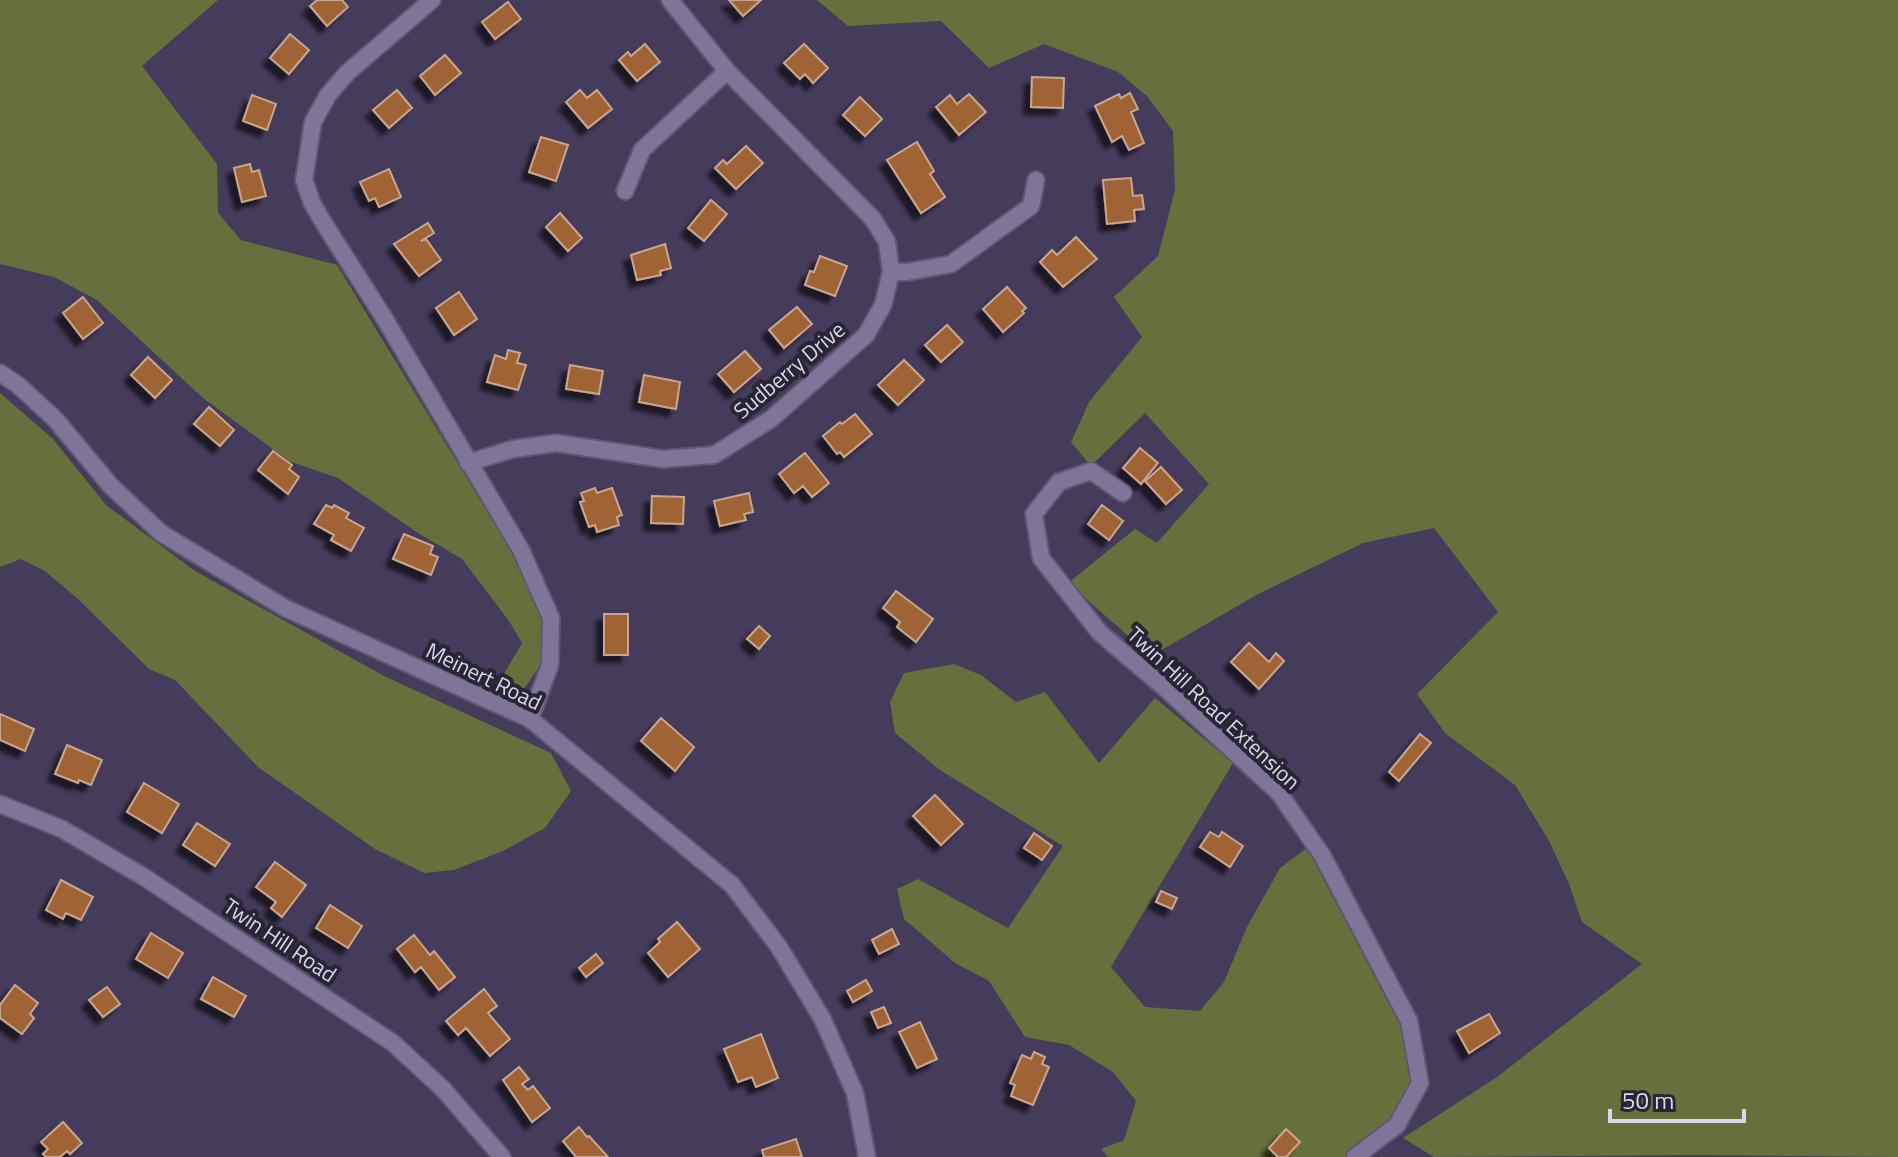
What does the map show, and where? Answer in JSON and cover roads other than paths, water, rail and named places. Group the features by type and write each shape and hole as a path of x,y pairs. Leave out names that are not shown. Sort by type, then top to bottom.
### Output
{"street":[{"path":"432,0 347,73 328,95 313,122 304,180 312,203 386,321 521,550 551,618 550,665 530,719"},
{"name":"Sudberry Drive","path":"468,463 513,449 556,443 663,459 714,455 771,419 866,335 883,305 891,272 887,242 873,219 727,71 670,0"},
{"path":"625,191 642,150 727,71"},
{"path":"891,272 951,264 1031,206 1036,180"},
{"name":"Meinert Road","path":"0,373 55,419 111,486 161,533 285,608 530,719 732,885 779,947 823,1020 855,1093 867,1157"},
{"name":"Twin Hill Road Extension","path":"1123,493 1091,471 1059,482 1034,514 1041,558 1100,633 1279,793 1322,855 1409,1021 1420,1083 1397,1125 1355,1157"},
{"name":"Twin Hill Road","path":"0,804 62,829 144,877 393,1043 443,1089 502,1157"}]}
